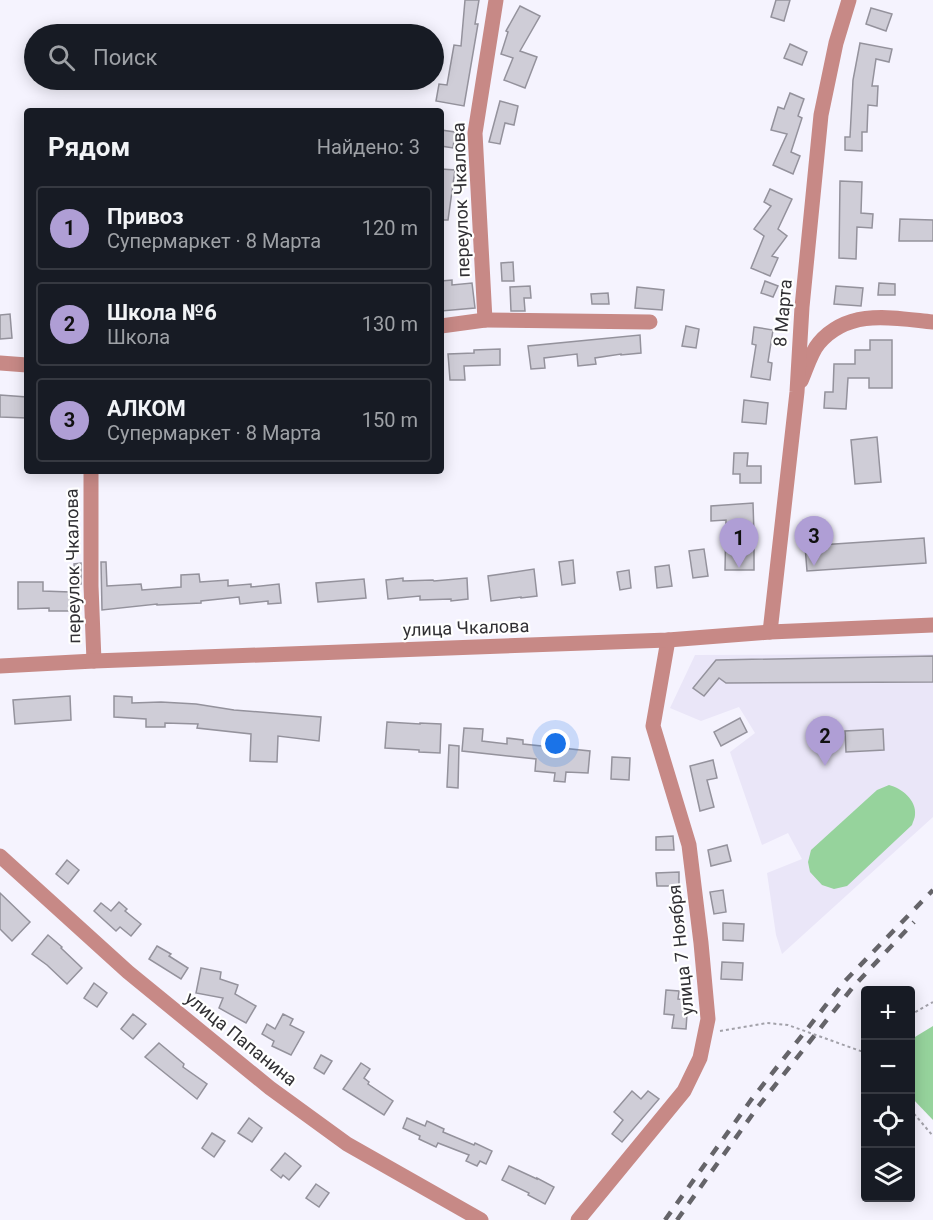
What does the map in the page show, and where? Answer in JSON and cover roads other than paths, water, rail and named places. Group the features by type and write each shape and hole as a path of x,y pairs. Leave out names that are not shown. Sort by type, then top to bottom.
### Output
{"street":[{"name":"переулок Чкалова","path":"485,320 475,133 496,0"},
{"name":"8 Марта","path":"770,632 796,392 820,115 836,43 849,0"},
{"path":"796,392 817,344 832,331 850,321 876,317 933,322"},
{"path":"444,326 485,320 651,322"},
{"path":"0,363 24,365"},
{"name":"переулок Чкалова","path":"91,474 93,661"},
{"name":"улица Чкалова","path":"0,666 668,640 770,632 933,624"},
{"name":"улица 7 Ноября","path":"578,1220 684,1091 700,1058 708,1019 689,845 653,726 668,640"},
{"name":"улица Папанина","path":"0,856 128,972 270,1088 347,1144 481,1220"}],"railway":[{"path":"665,1220 751,1100 845,981 933,890"},
{"path":"677,1220 757,1108 853,987 914,922"}],"place":[{"name":"АЛКОМ","path":"814,566"},
{"name":"Привоз","path":"739,568"},
{"name":"Школа №6","path":"825,766"}]}
